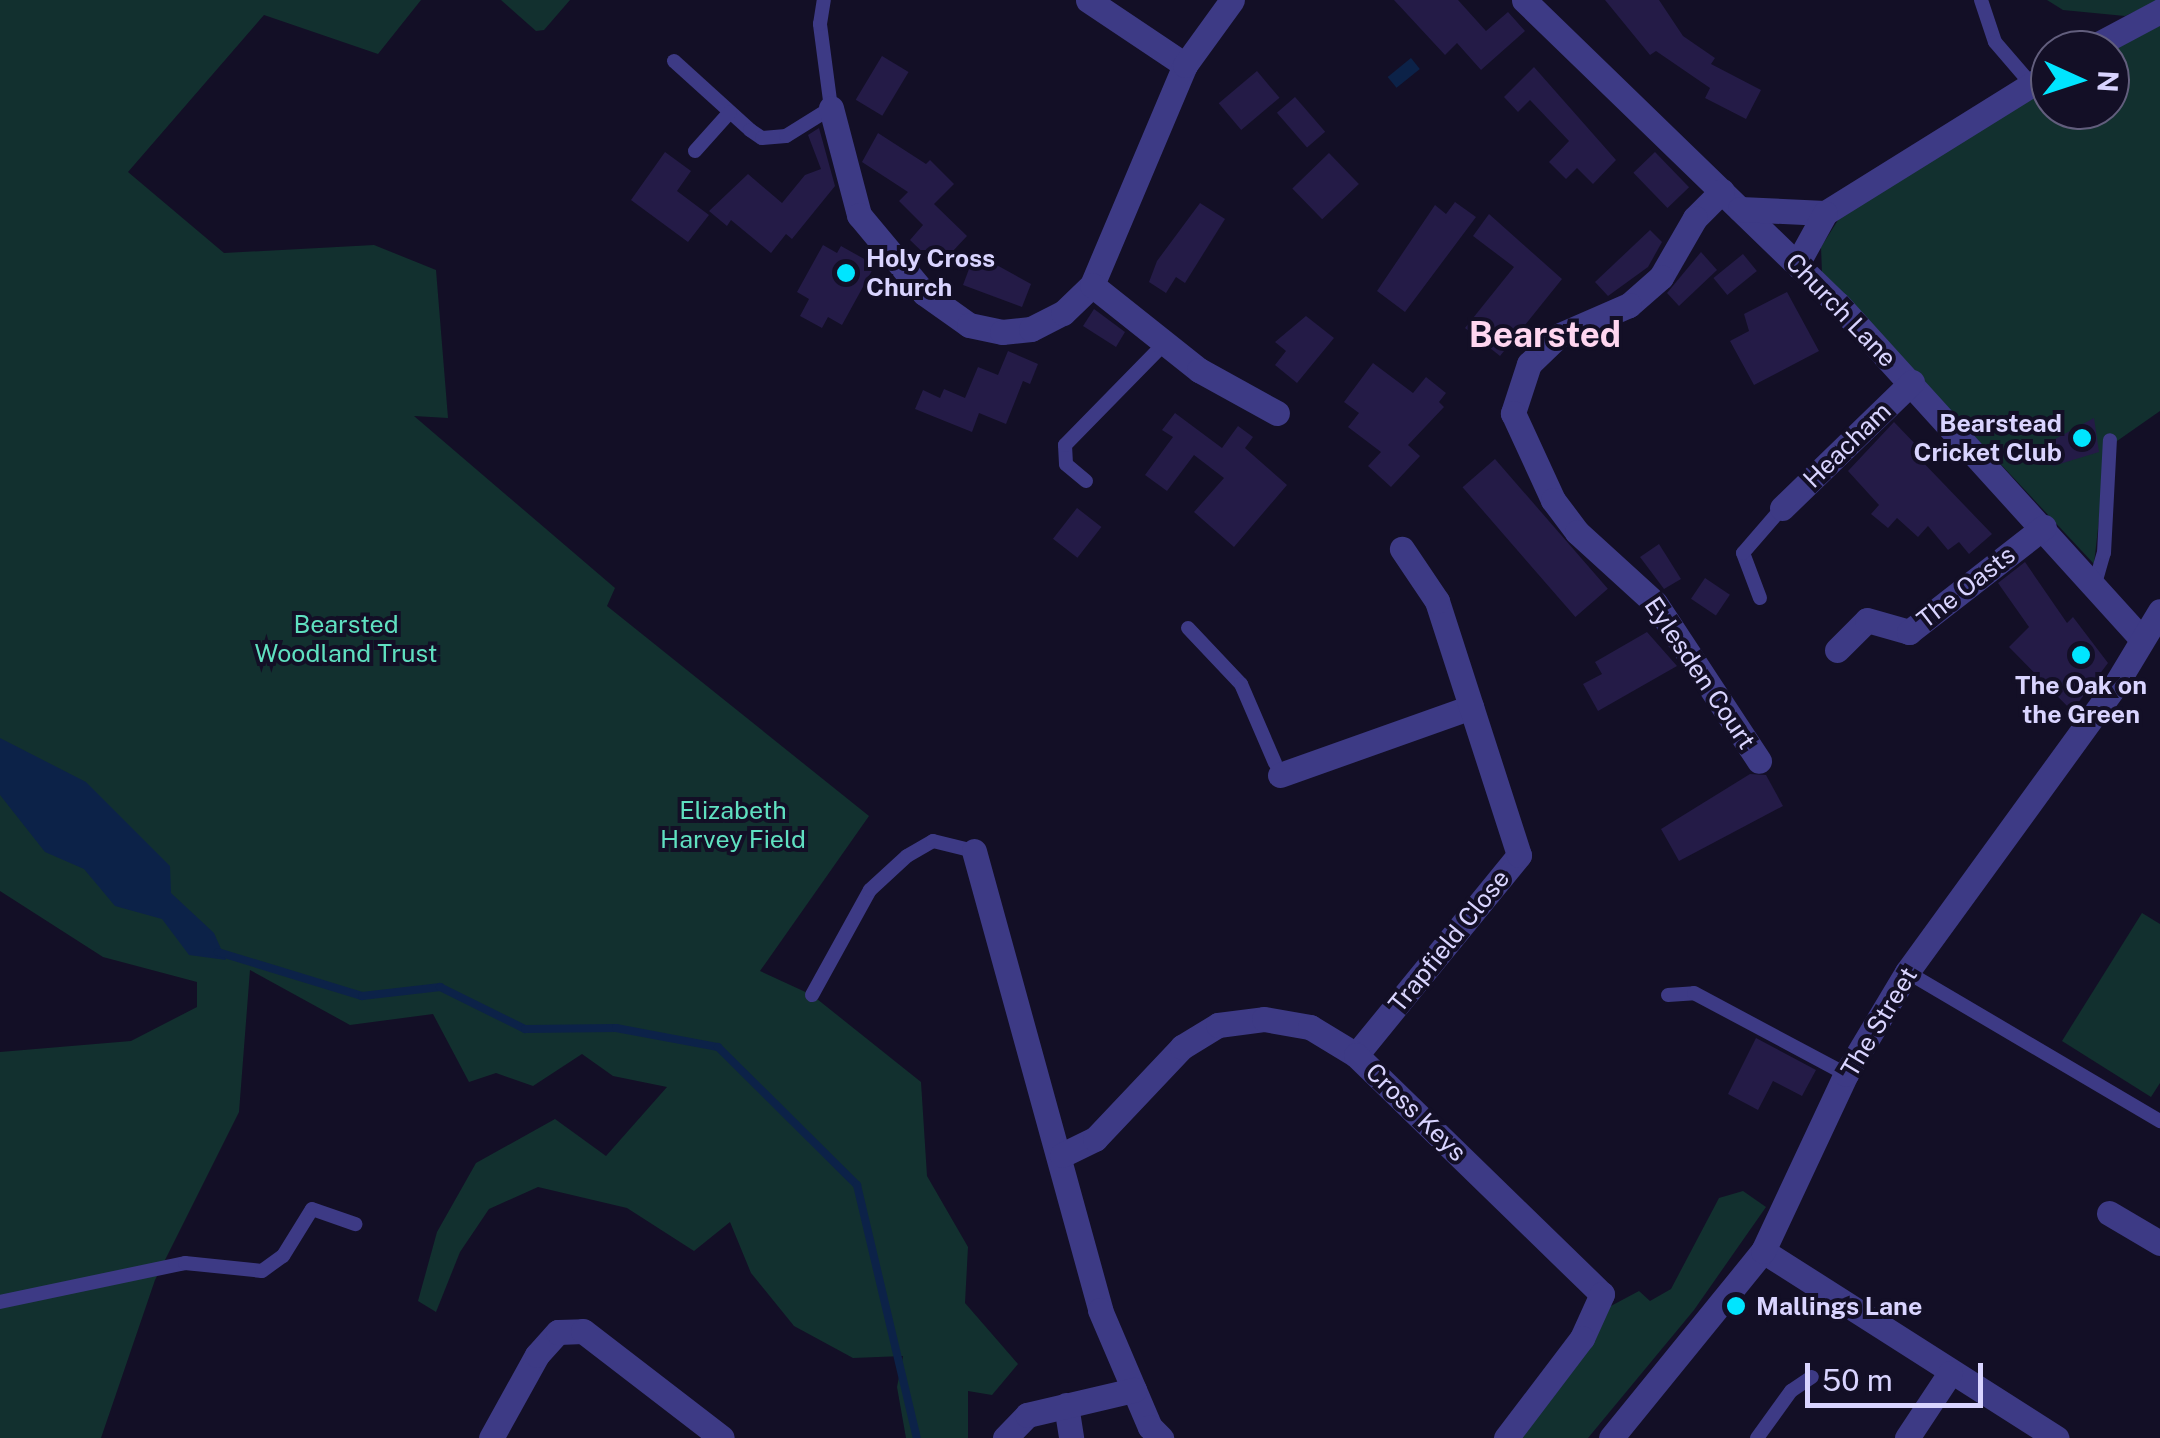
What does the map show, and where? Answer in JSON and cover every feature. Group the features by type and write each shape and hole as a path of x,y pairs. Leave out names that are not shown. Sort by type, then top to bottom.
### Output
{"street":[{"path":"1088,0 1185,65"},
{"path":"831,108 858,215 946,314 969,325 1019,331 1063,313 1092,285 1185,65 1232,0"},
{"name":"Church Lane","path":"1528,2 1912,382 2141,638"},
{"path":"2124,30 2160,11"},
{"path":"1797,264 1825,213 2030,86"},
{"path":"1731,200 1825,213"},
{"name":"Eylesden Court","path":"1731,200 1694,218 1661,277 1629,305 1558,336 1529,364 1513,413 1553,500 1577,532 1654,603 1759,760"},
{"path":"1092,285 1164,344 1277,413"},
{"name":"Heacham","path":"1782,508 1912,382"},
{"name":"The Oasts","path":"1836,650 1868,620 1909,632 2044,527"},
{"name":"Trapfield Close","path":"1356,1055 1520,855 1437,601 1402,549"},
{"name":"The Street","path":"1611,1438 1763,1251 1846,1074 1907,972 2116,684 2160,611"},
{"path":"1280,775 1470,707"},
{"path":"974,851 1062,1156 1100,1310 1134,1390 1161,1438"},
{"name":"Cross Keys","path":"1062,1156 1095,1139 1182,1047 1218,1025 1264,1020 1310,1027 1356,1055 1602,1294 1582,1338 1506,1438"},
{"path":"2110,1213 2160,1243"},
{"path":"1763,1251 2057,1438"},
{"path":"490,1438 537,1355 558,1332 583,1332 722,1438"},
{"path":"1907,1438 1950,1373"},
{"path":"1004,1438 1027,1414 1134,1390"},
{"path":"1066,1405 1071,1438"}],"lane":[{"path":"674,61 762,138 774,138 831,108 820,24 824,0"},
{"path":"1981,0 1995,42 2030,70"},
{"path":"695,151 730,112"},
{"path":"1086,482 1066,464 1065,445 1164,344"},
{"path":"2094,587 2104,553 2110,440"},
{"path":"1760,598 1743,553 1782,508"},
{"path":"1188,628 1241,684 1280,775"},
{"path":"812,994 870,890 907,856 933,841 974,851"},
{"path":"1907,972 2160,1122"},
{"path":"1668,995 1694,993 1846,1074"},
{"path":"0,1302 185,1263 262,1272 283,1256 312,1210 355,1224"},
{"path":"1757,1438 1790,1391 1812,1378"}],"green space":[{"path":"0,0 421,0 378,54 264,15 128,172 224,253 374,245 436,270 448,418 414,416 615,588 607,606 869,816 760,971 812,995 921,1082 927,1176 968,1247 965,1303 1018,1364 992,1395 968,1391 968,1438 906,1438 897,1387 903,1356 853,1358 794,1326 751,1273 730,1222 694,1251 627,1208 538,1187 489,1209 460,1252 436,1312 418,1301 437,1232 476,1163 555,1119 606,1156 667,1087 613,1076 582,1054 533,1086 496,1073 469,1082 433,1014 350,1025 250,970 239,1112 155,1280 101,1438 0,1438 0,1052 131,1041 197,1007 197,982 103,957 0,891"},
{"path":"501,0 570,0 544,30 536,31"},
{"path":"2047,0 2160,0 2125,16 2063,10"},
{"path":"2160,21 2160,411 2107,448 2094,564 1822,273 1821,247 1840,217 2030,99 2030,130 2130,130 2130,38"},
{"path":"2142,913 2160,924 2160,1083 2151,1097 2062,1041"},
{"path":"1743,1191 1766,1207 1694,1310 1588,1438 1517,1438 1609,1307 1639,1291 1650,1301 1671,1289 1719,1198"}],"water":[{"path":"1411,58 1420,69 1396,88 1388,77"},
{"path":"0,738 86,782 170,866 171,893 214,933 226,960 189,955 162,919 115,906 84,869 45,852 0,795"}],"building":[{"path":"1394,0 1458,0 1486,31 1508,12 1525,31 1481,70 1457,43 1445,55"},
{"path":"1605,0 1659,0 1683,36 1715,58 1711,64 1761,90 1746,119 1705,98 1710,88 1656,51 1650,55"},
{"path":"882,56 909,72 882,116 856,100"},
{"path":"1534,67 1616,160 1593,184 1577,168 1566,179 1549,162 1569,141 1530,100 1518,112 1504,97"},
{"path":"1257,71 1279,98 1241,130 1219,103"},
{"path":"1295,97 1325,132 1307,147 1277,113"},
{"path":"819,128 835,186 792,239 786,234 771,253 731,220 727,226 709,211 748,174 782,203 805,175 821,169 808,135"},
{"path":"878,133 926,164 930,160 954,184 934,204 967,236 938,267 910,240 923,225 899,201 908,192 862,162"},
{"path":"665,152 691,171 677,191 709,215 688,242 631,200"},
{"path":"1655,152 1689,187 1667,208 1633,173"},
{"path":"1329,153 1359,184 1322,219 1292,188"},
{"path":"1455,202 1476,217 1405,312 1377,291 1435,205 1446,214"},
{"path":"1200,203 1225,219 1185,283 1176,277 1166,293 1149,282 1157,261"},
{"path":"1489,214 1562,279 1500,356 1465,328 1514,267 1473,236"},
{"path":"1650,230 1662,242 1648,267 1608,296 1595,282"},
{"name":"Holy Cross Church","path":"823,245 837,253 841,246 875,265 842,325 828,317 822,328 800,316 809,299 797,292"},
{"path":"1701,252 1717,270 1679,306 1667,293"},
{"path":"975,253 1031,284 1022,307 963,285"},
{"path":"1743,254 1757,271 1727,295 1713,278"},
{"path":"1787,292 1819,351 1754,385 1730,341 1749,331 1744,314"},
{"path":"1094,309 1125,332 1116,347 1083,326"},
{"path":"1306,316 1334,338 1297,383 1275,365 1286,351 1275,342"},
{"path":"1008,351 1038,364 1030,384 1023,381 1006,424 979,413 972,432 915,409 923,390 940,398 944,389 965,398 978,367 998,375"},
{"path":"1373,363 1413,393 1426,377 1446,393 1439,402 1444,407 1408,445 1420,456 1391,487 1368,466 1381,452 1348,427 1359,413 1344,402"},
{"path":"1175,413 1222,448 1238,426 1253,437 1245,448 1287,485 1234,547 1194,512 1224,478 1194,455 1167,491 1145,475 1173,437 1162,430"},
{"name":"Bearstead Cricket Club","path":"2094,418 2099,452 2053,466 2044,445"},
{"path":"1894,422 1921,450 1916,455 1992,534 1969,554 1959,542 1948,550 1928,526 1918,537 1897,518 1888,528 1871,514 1879,505 1848,471"},
{"path":"1495,459 1608,589 1575,617 1463,487"},
{"path":"1077,508 1101,527 1077,558 1053,539"},
{"path":"1659,544 1681,579 1664,589 1640,557"},
{"path":"2025,562 2067,623 2073,617 2108,663 2072,711 2009,647 2029,627 1998,583"},
{"path":"1705,578 1730,595 1716,616 1691,599"},
{"path":"1647,632 1677,666 1598,711 1583,684 1602,674 1595,662"},
{"path":"1750,774 1766,775 1783,806 1679,861 1661,829"},
{"path":"1756,1038 1816,1070 1802,1096 1773,1081 1758,1110 1728,1094"}],"waterway":[{"path":"218,952 362,996 440,987 525,1029 616,1028 718,1047 857,1185 917,1438"}],"place":[{"name":"Holy Cross Church","path":"846,273"},
{"name":"Bearstead Cricket Club","path":"2082,438"},
{"name":"The Oak on the Green","path":"2081,655"},
{"name":"Mallings Lane","path":"1736,1306"}],"district":[{"name":"Bearsted","path":"1545,335"}],"park label":[{"name":"Bearsted Woodland Trust","path":"346,640"},
{"name":"Elizabeth Harvey Field","path":"733,826"}]}
